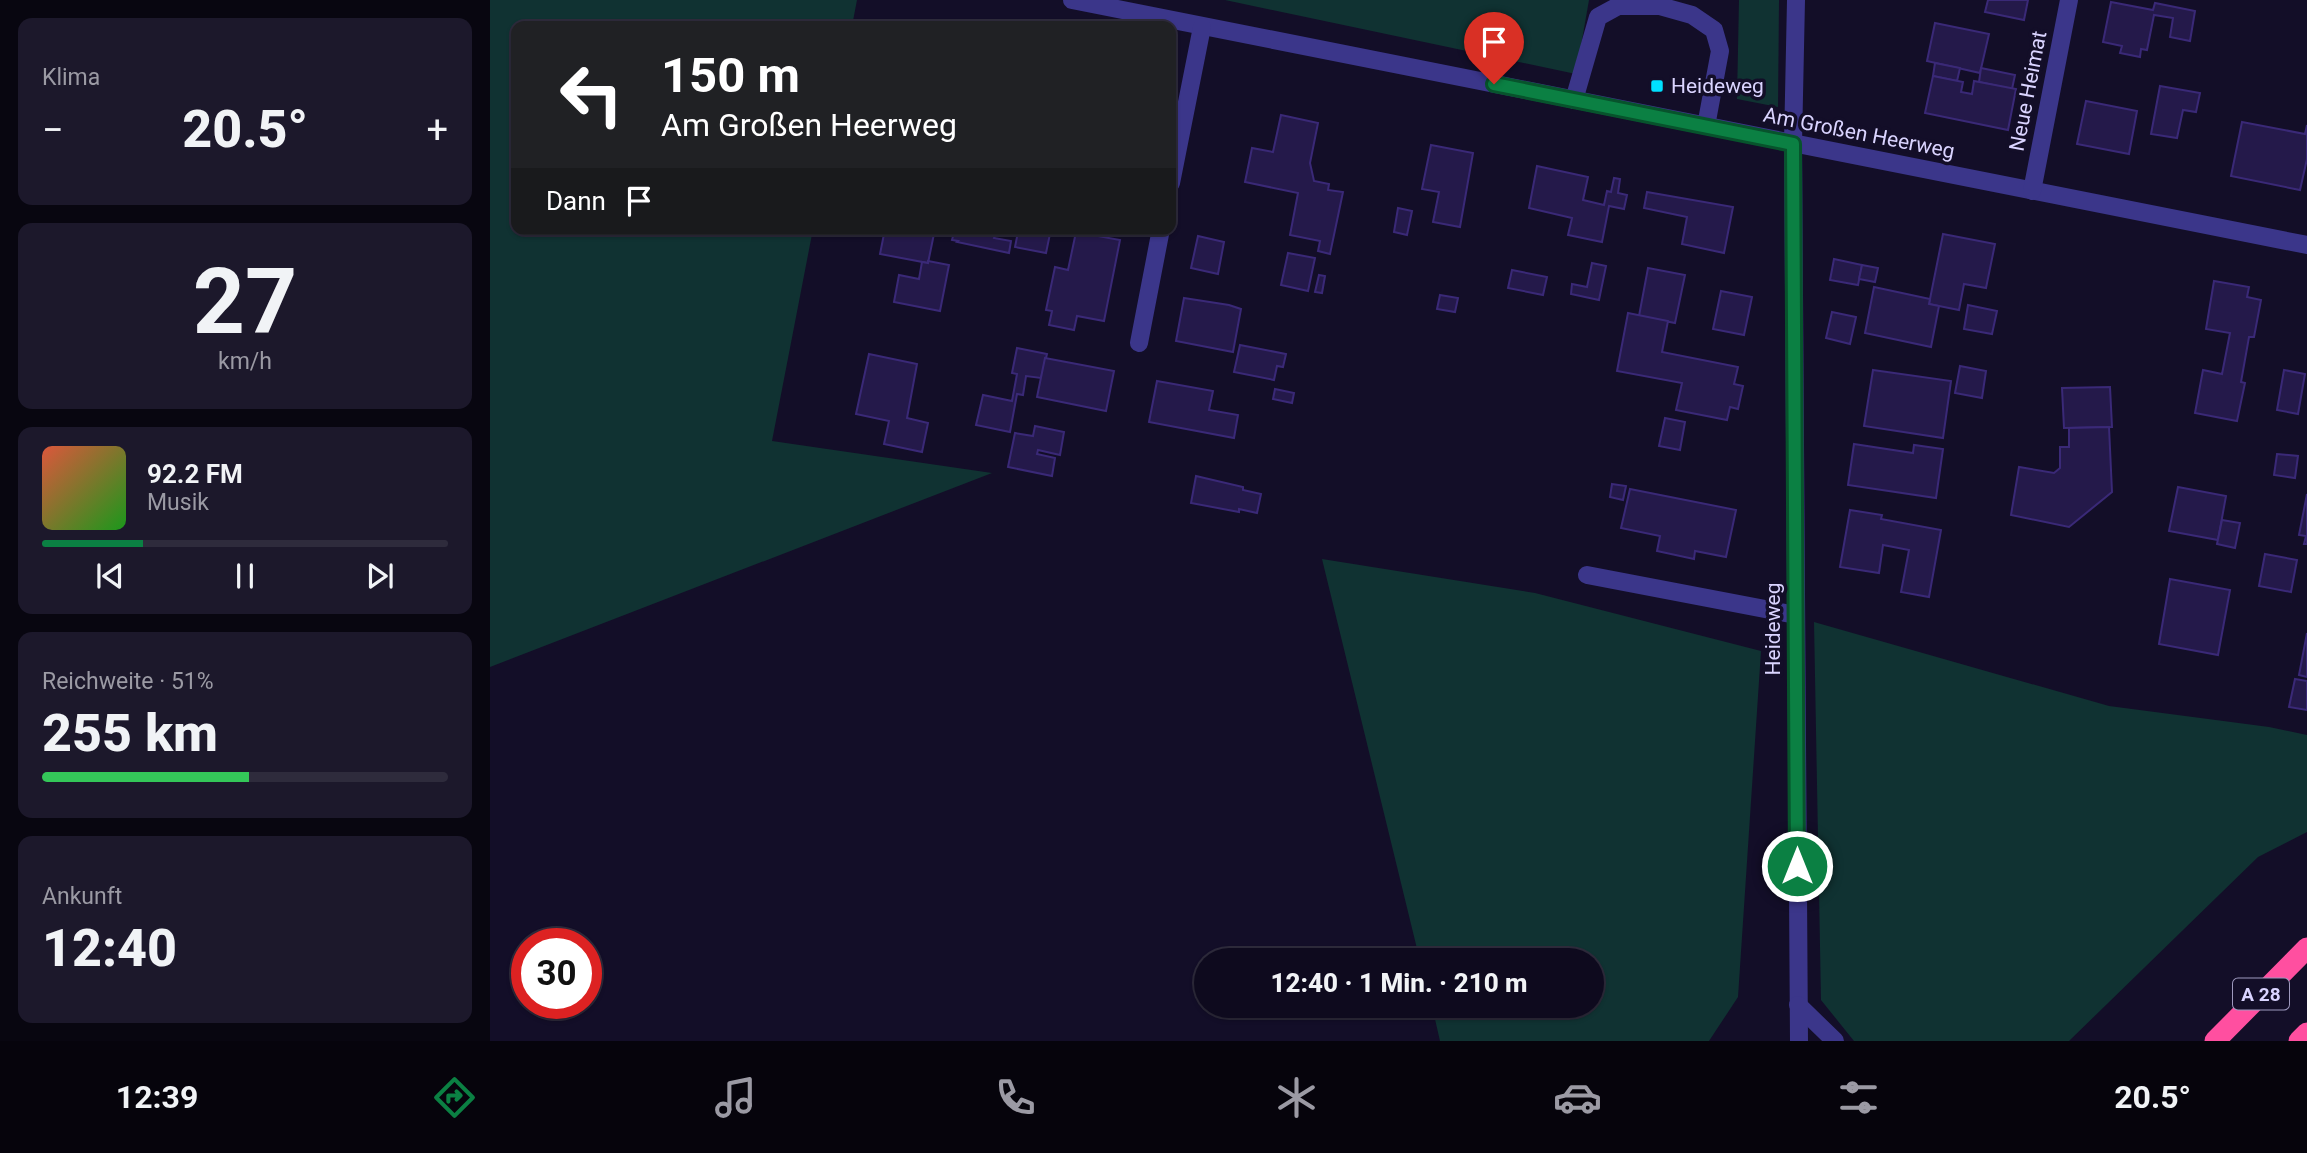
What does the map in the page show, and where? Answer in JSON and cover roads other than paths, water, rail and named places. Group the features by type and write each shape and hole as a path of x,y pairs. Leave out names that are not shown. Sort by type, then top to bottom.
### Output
{"highway":[{"name":"A 28","path":"2216,1041 2307,947"},
{"name":"A 28","path":"2299,1041 2307,1032"}],"street":[{"name":"Am Großen Heerweg","path":"1072,0 1173,21"},
{"name":"Heideweg","path":"1796,0 1793,144 1798,1041"},
{"name":"Neue Heimat","path":"2032,191 2069,0"},
{"path":"1574,100 1598,17 1618,6 1660,6 1692,15 1714,30 1720,51 1706,126"},
{"name":"Am Großen Heerweg","path":"1176,22 2307,245"},
{"path":"1176,158 1202,27"},
{"path":"1139,343 1160,235"},
{"path":"1587,575 1796,615"},
{"path":"1798,1005 1835,1041"}],"place":[{"name":"Heideweg","path":"1657,86"}]}
